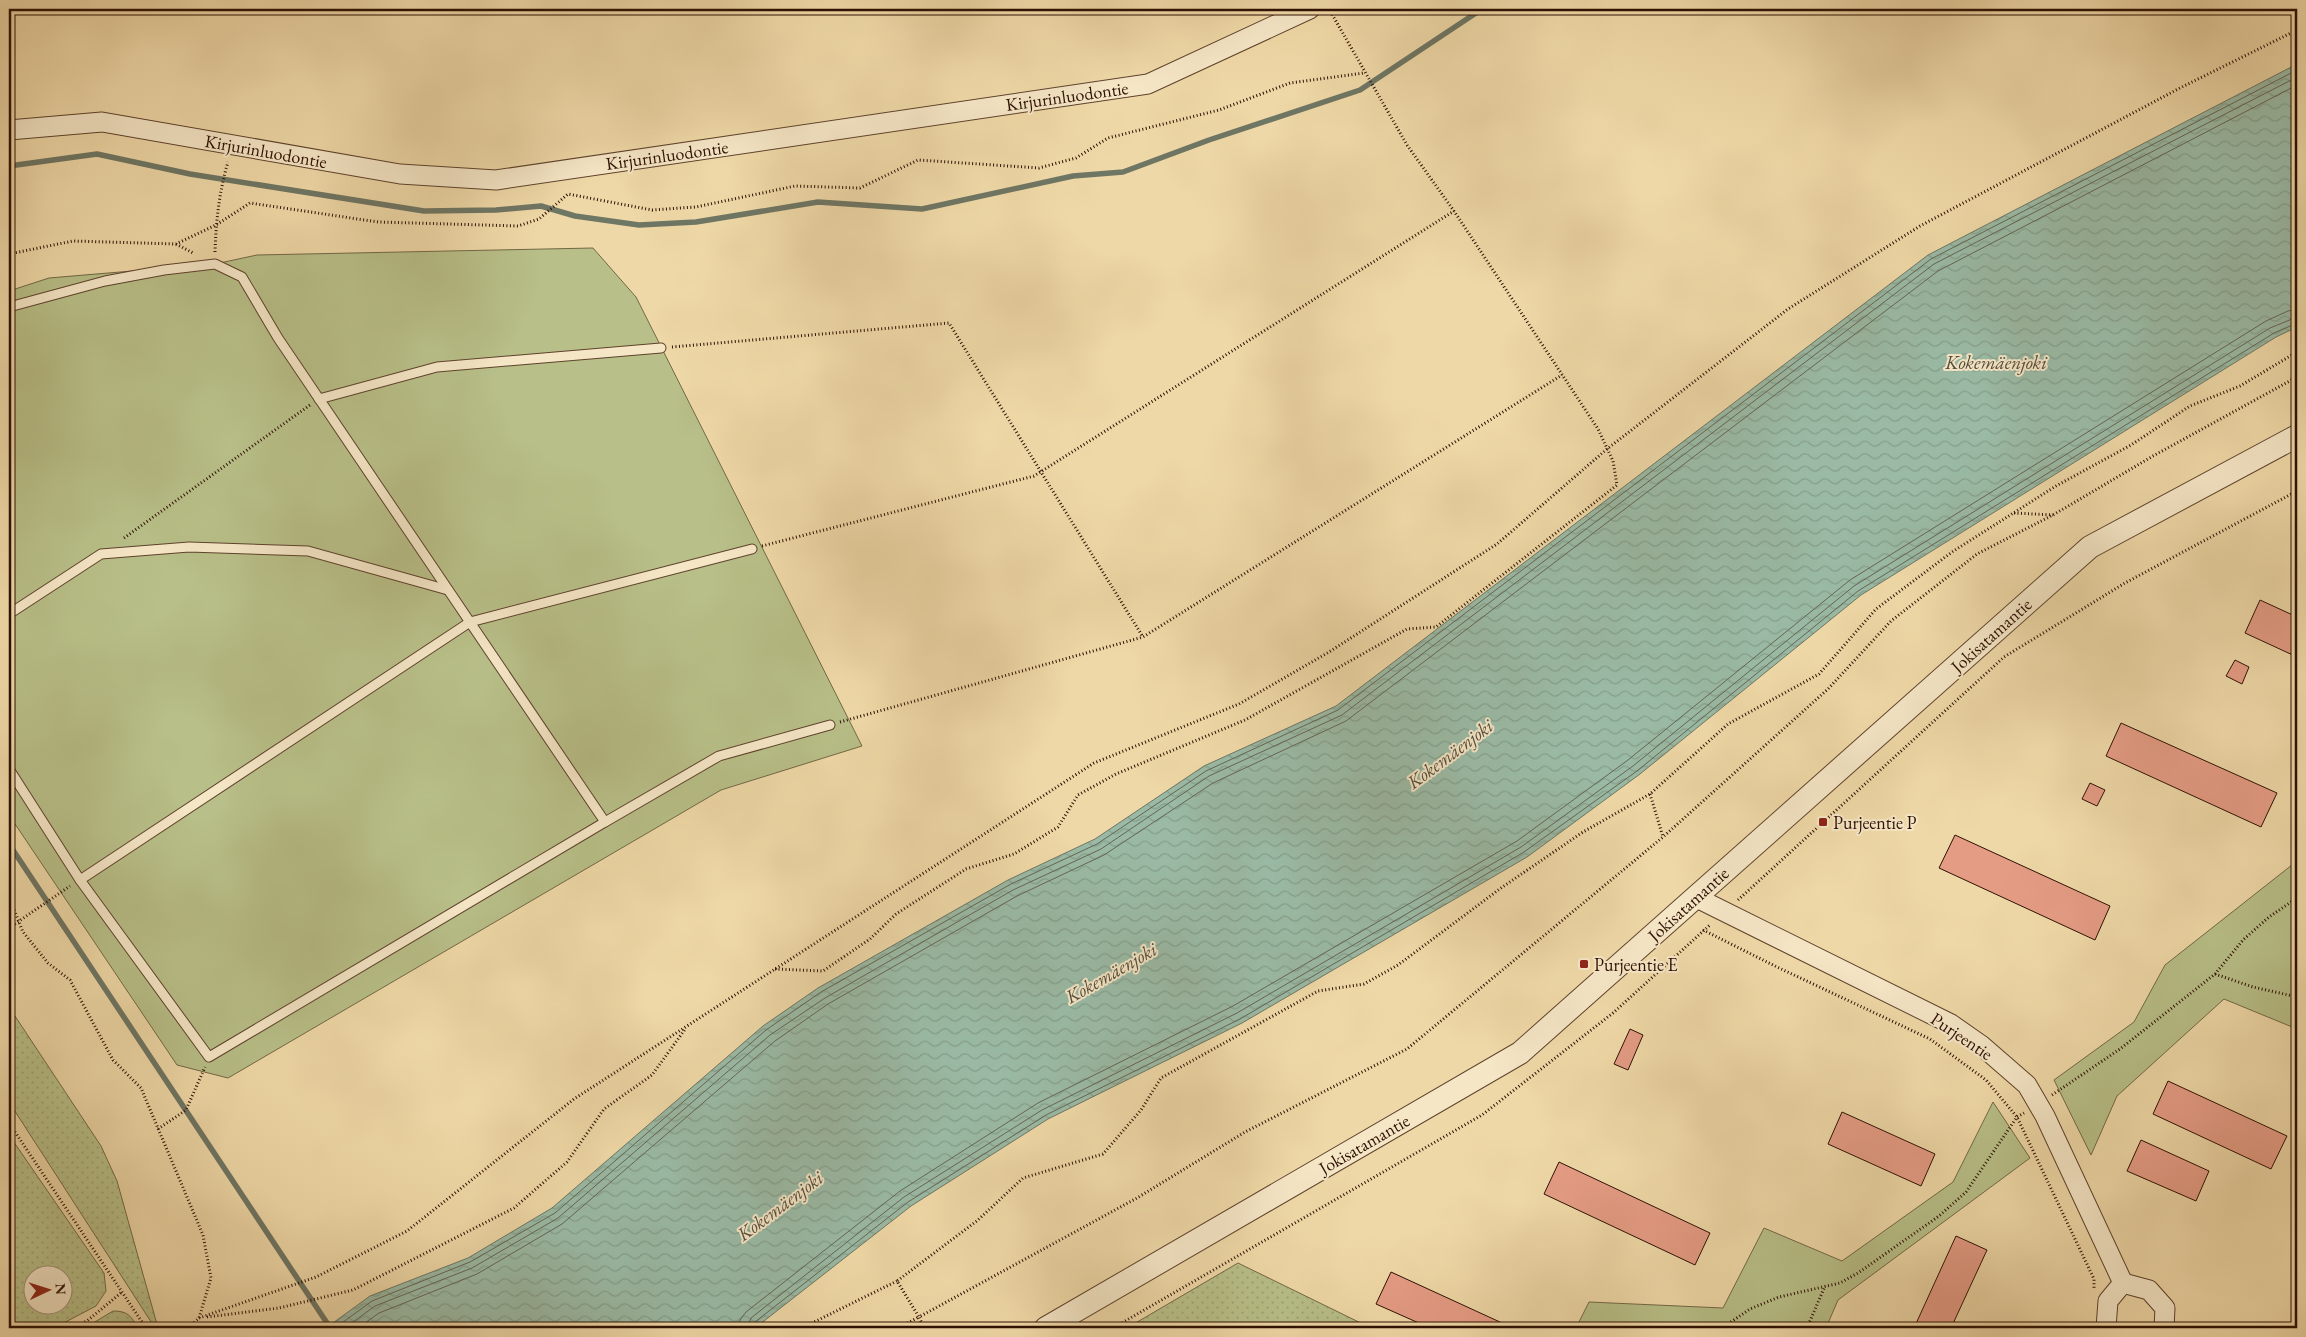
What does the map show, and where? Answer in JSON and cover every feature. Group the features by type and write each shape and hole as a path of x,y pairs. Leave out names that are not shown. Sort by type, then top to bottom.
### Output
{"street":[{"name":"Kirjurinluodontie","path":"9,130 102,122 400,174 496,180 1148,84 1310,9"},
{"name":"Jokisatamantie","path":"1046,1328 1520,1053 2090,548 2297,436"},
{"name":"Purjeentie","path":"1695,897 1951,1024 1981,1045 2027,1085 2038,1104 2123,1283"},
{"path":"2106,1328 2108,1301 2123,1283 2149,1290 2165,1308 2164,1328"}],"lane":[{"path":"9,307 105,281 164,270 215,264 242,277 278,338 605,822"},
{"path":"319,399 437,367 661,348"},
{"path":"9,614 101,554 189,547 308,551 448,590"},
{"path":"80,880 470,622 752,549"},
{"path":"9,769 80,880 209,1057 719,756 830,725"}],"path":[{"path":"774,969 823,971 870,939 896,914 966,869 1014,854 1058,828 1078,795 1116,774 1246,720 1407,629 1436,627 1617,485 1614,460 1598,429 1454,211 1407,145 1329,9"},
{"path":"188,1328 199,1318 307,1281 407,1231 574,1099 1094,763 1239,704 1328,652 1496,544 1607,449 1788,309 1920,226 2180,88 2297,30"},
{"path":"9,254 73,242 176,244 216,225 250,204 378,222 452,226 518,226 539,219 568,194 652,210 696,207 795,186 860,188 918,160 1039,168 1076,158 1108,138 1219,110 1290,83 1364,73"},
{"path":"215,264 216,225 223,179 233,145"},
{"path":"752,549 1034,476 1454,211"},
{"path":"661,348 949,324 1143,637"},
{"path":"802,1328 897,1282 978,1220 1023,1178 1103,1154 1141,1110 1161,1078 1318,991 1364,984 1398,965 1501,888 1567,843 1650,794 1728,724 1819,674 1876,609 1952,552 2056,486 2131,445 2190,406 2240,386 2297,352"},
{"path":"830,725 1143,637 1562,375"},
{"path":"898,1328 1137,1198 1245,1132 1407,1049 1663,837 1828,689 1892,621 1977,554 2053,515 2153,456 2297,377"},
{"path":"101,554 319,399"},
{"path":"2013,513 2053,515"},
{"path":"1650,794 1663,837"},
{"path":"9,928 80,880"},
{"path":"9,897 23,932 48,964 70,980 113,1060 141,1088 203,1235 211,1278 199,1318"},
{"path":"1722,1328 1750,1309 1779,1297 1840,1283 1858,1273 1939,1216 1966,1192 2017,1117 2120,1049 2214,974 2243,940 2270,917 2297,898"},
{"path":"1703,930 1777,968 1930,1039 1986,1080 2017,1117 2094,1279 2094,1295"},
{"path":"2214,974 2253,987 2297,997"},
{"path":"199,1318 279,1308 353,1290 514,1208 567,1162 604,1109 652,1075 688,1025"},
{"path":"158,1129 186,1110 209,1057"},
{"path":"9,1123 146,1328"},
{"path":"897,1282 924,1328"},
{"path":"1807,1328 1825,1286"},
{"path":"72,1328 87,1321 122,1292"}],"green space":[{"path":"593,248 636,297 862,746 721,790 228,1078 177,1065 9,815 9,291 49,278 215,264 257,255"},
{"path":"2297,861 2297,1029 2224,999 2117,1096 2091,1155 2054,1080 2134,1022 2165,965"},
{"path":"9,1007 101,1146 117,1181 158,1328 155,1328 9,1102"},
{"path":"1993,1102 2030,1158 1838,1300 1826,1328 1576,1328 1589,1302 1723,1308 1764,1228 1842,1261 1953,1182"},
{"path":"9,1135 104,1273 106,1291 96,1306 54,1328 9,1328"},
{"path":"1238,1263 1371,1328 1127,1328"},
{"path":"113,1311 128,1315 138,1328 85,1328"}],"water":[{"name":"Kokemäenjoki","path":"2297,64 2297,327 2276,337 1861,595 1640,774 1527,857 1242,1023 1048,1119 911,1206 755,1328 326,1328 370,1296 468,1258 552,1208 763,1026 818,988 1008,880 1095,839 1204,766 1336,706 1928,255"}],"building":[{"path":"2260,600 2297,617 2297,657 2245,633"},
{"path":"2235,660 2249,667 2242,684 2226,676"},
{"path":"2121,723 2277,793 2261,827 2106,756"},
{"path":"2090,783 2105,790 2097,806 2082,799"},
{"path":"1955,835 2110,906 2095,940 1939,868"},
{"path":"1630,1029 1643,1035 1628,1070 1614,1064"},
{"path":"2168,1081 2287,1136 2271,1169 2153,1114"},
{"path":"1842,1112 1935,1154 1921,1186 1828,1144"},
{"path":"2141,1140 2209,1171 2196,1201 2127,1171"},
{"path":"1559,1162 1710,1233 1695,1265 1544,1194"},
{"path":"1956,1236 1987,1250 1951,1328 1914,1328"},
{"path":"1391,1272 1513,1328 1430,1328 1376,1304"}],"waterway":[{"path":"9,166 97,154 190,174 424,211 496,210 541,206 575,216 639,225 696,222 818,202 922,209 1073,176 1123,172 1209,140 1360,90 1482,9"},
{"path":"9,844 329,1326"}],"place":[{"name":"Purjeentie P","path":"1823,822"},
{"name":"Purjeentie E","path":"1584,964"}]}
